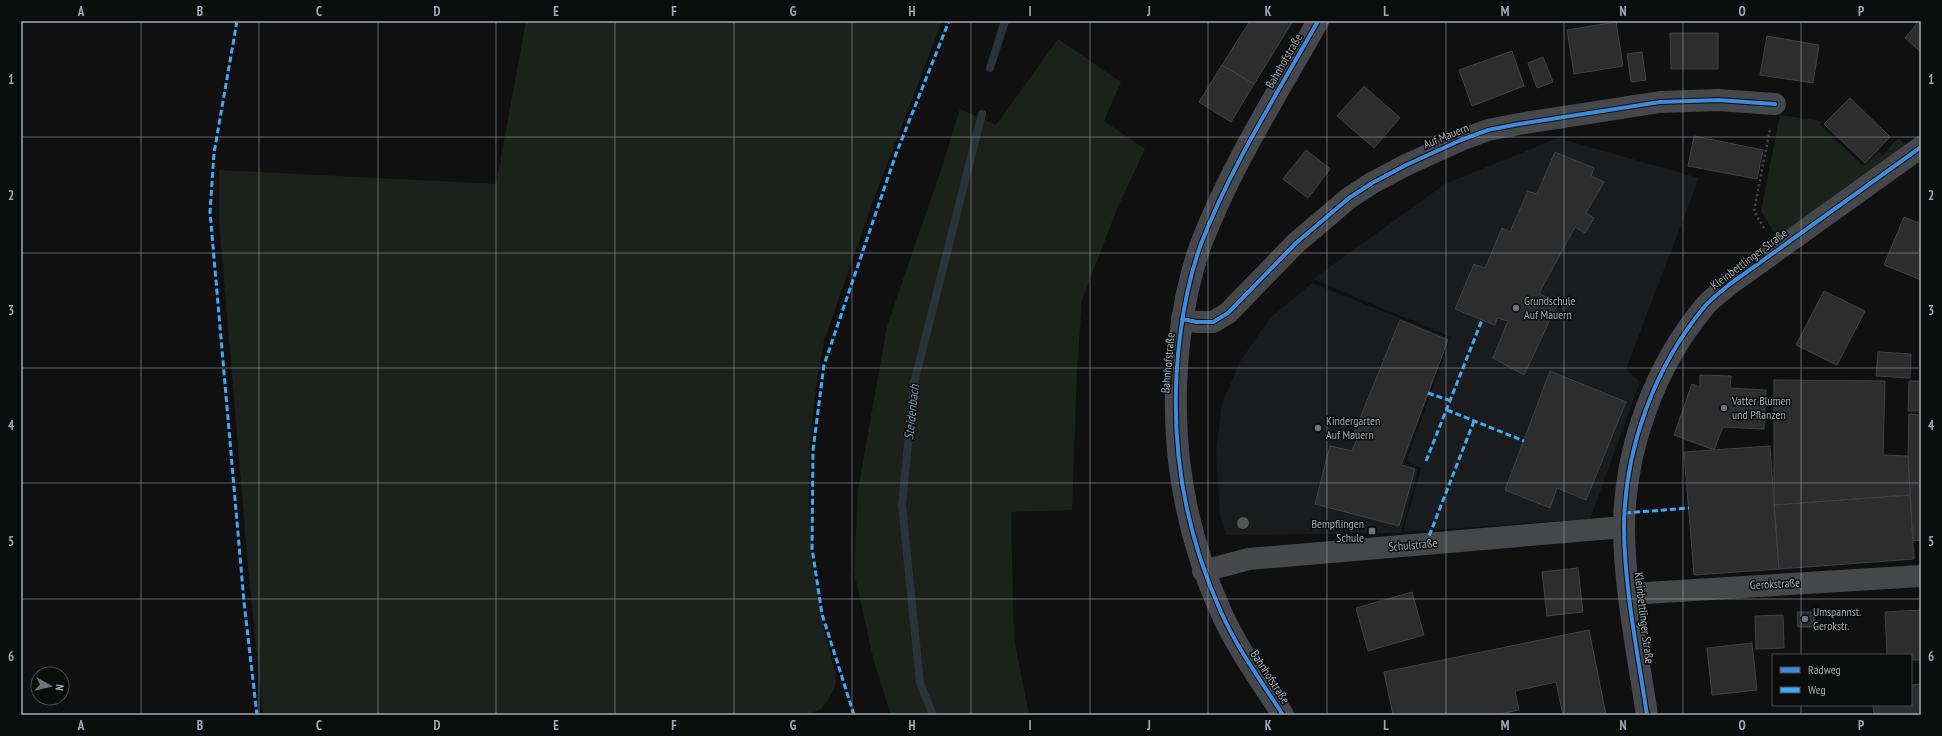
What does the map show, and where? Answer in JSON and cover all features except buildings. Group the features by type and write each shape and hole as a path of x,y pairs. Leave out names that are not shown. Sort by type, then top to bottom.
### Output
{"street":[{"name":"Bahnhofstraße","path":"1283,715 1242,652 1221,614 1203,571 1185,503 1178,458 1175,409 1176,366 1182,319 1189,282 1200,246 1213,214 1265,114 1318,21"},
{"name":"Auf Mauern","path":"1182,319 1197,322 1213,322 1228,313 1296,243 1349,198 1401,168 1461,140 1488,130 1660,102 1718,100 1775,104"},
{"name":"Kleinbettlinger Straße","path":"1647,715 1630,594 1624,526 1629,478 1635,449 1655,384 1687,330 1706,305 1730,284 1776,249 1860,192 1921,147"},
{"name":"Schulstraße","path":"1203,571 1236,562 1280,556 1624,526"},
{"name":"Gerokstraße","path":"1630,594 1921,576"}],"path":[{"path":"1775,104 1754,211 1776,249"}],"shaded area":[{"path":"526,21 942,21 872,204 824,341 816,387 810,449 809,502 812,563 825,633 836,675 835,686 830,697 821,709 807,715 263,715 248,567 219,221 219,170 496,184"},
{"path":"1058,39 1121,82 1104,121 1145,149 1117,209 1082,300 1077,370 1072,510 1011,512 1014,638 1029,715 891,715 874,662 854,572 858,490 887,326 941,170 960,109 996,125"},
{"path":"1780,115 1822,121 1820,125 1863,166 1879,152 1883,155 1898,138 1908,146 1778,239 1761,211"},
{"name":"Grundschule Auf Mauern","path":"1558,138 1699,178 1626,369 1640,382 1590,519 1403,532 1421,468 1406,462 1451,337 1313,279 1445,184"},
{"name":"Kindergarten Auf Mauern","path":"1312,283 1449,338 1404,463 1418,469 1401,533 1226,535 1220,516 1216,453 1222,403 1241,360 1270,318"}],"waterway":[{"name":"Steidenbach","path":"990,68 1005,21"},
{"name":"Steidenbach","path":"933,715 920,683 902,505 914,383 982,114"}],"marked path":[{"path":"237,21 214,153 210,212 244,602 257,715"},
{"path":"854,715 822,614 812,548 813,450 824,365 896,154 949,21"},
{"path":"1426,461 1482,320"},
{"path":"1428,393 1451,401"},
{"path":"1447,410 1524,441"},
{"path":"1426,544 1474,421"},
{"path":"1625,513 1689,508"}],"cycle path":[{"path":"1283,715 1227,625 1207,579 1196,545 1187,511 1177,442 1177,372 1180,336 1186,301 1201,244 1240,158 1318,21"},
{"path":"1182,319 1197,322 1213,322 1228,313 1296,243 1349,198 1372,183 1406,165 1461,140 1488,130 1660,102 1718,100 1775,104"},
{"path":"1647,715 1626,572 1624,526 1630,467 1637,437 1646,409 1658,381 1671,355 1687,329 1714,297 1921,147"}],"place":[{"name":"Grundschule Auf Mauern","path":"1516,308"},
{"name":"Vatter Blumen und Pflanzen","path":"1724,408"},
{"name":"Kindergarten Auf Mauern","path":"1318,428"},
{"name":"Bempflingen Schule","path":"1372,531"},
{"name":"Umspannst. Gerokstr.","path":"1805,619"}]}
